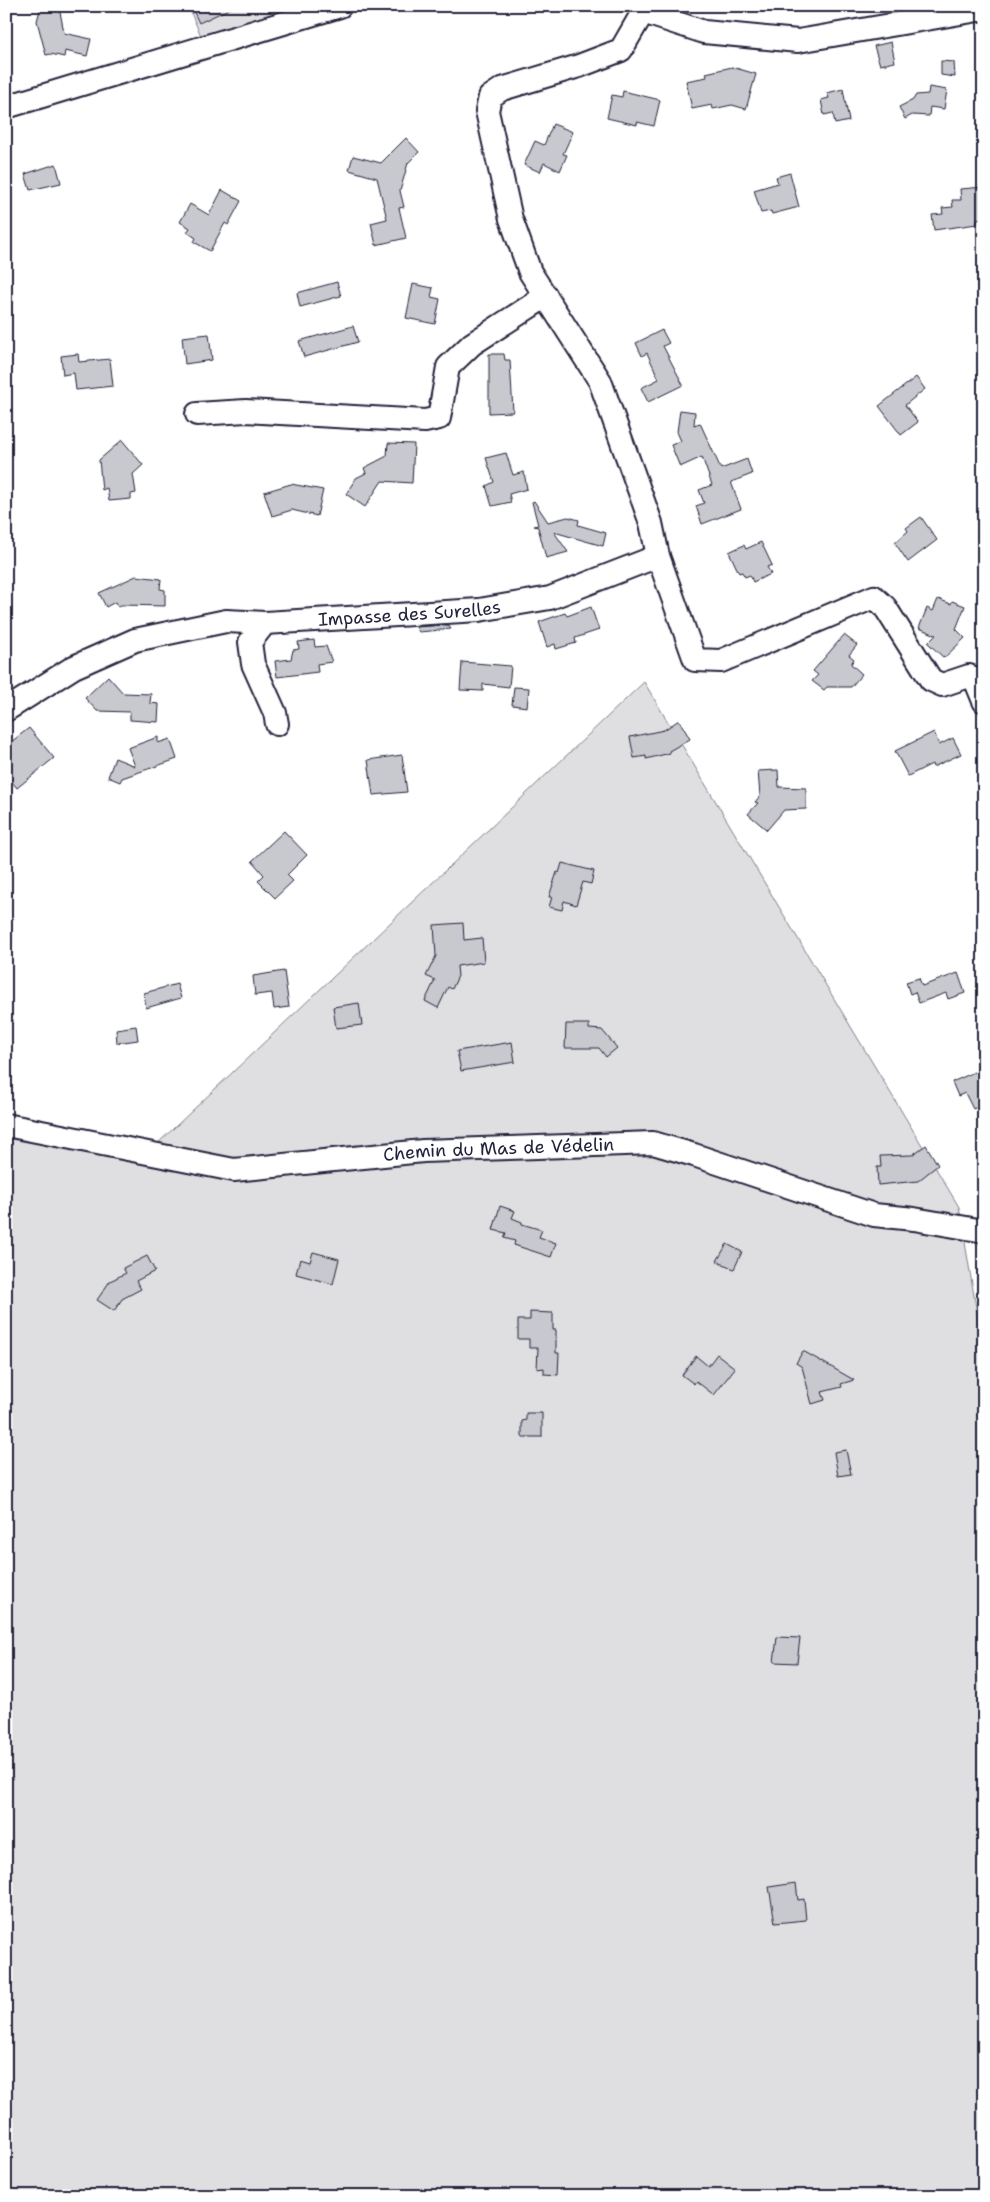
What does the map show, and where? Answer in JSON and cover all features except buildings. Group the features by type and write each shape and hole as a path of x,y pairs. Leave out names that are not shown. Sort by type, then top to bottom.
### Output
{"street":[{"path":"6,106 340,6"},
{"path":"984,9 798,41 704,32 642,9 621,50 579,66 502,89 490,97 487,111 511,219 530,272 600,380 650,523 658,556 695,660 721,661 874,597 885,607 931,680 942,685 969,676 975,680 984,701"},
{"path":"197,414 246,410 425,421 439,418 448,367 472,344 546,296"},
{"name":"Impasse des Surelles","path":"6,710 74,666 135,640 226,621 265,623 478,610 550,598 658,556"},
{"path":"265,623 250,642 253,664 275,713 276,724"},
{"name":"Chemin du Mas de Védelin","path":"6,1125 234,1170 423,1151 653,1144 874,1215 914,1219 984,1231"}],"shaded area":[{"path":"188,6 300,6 201,36"},
{"path":"644,682 959,1207 984,1355 984,2196 6,2196 6,1126 156,1145"}]}
